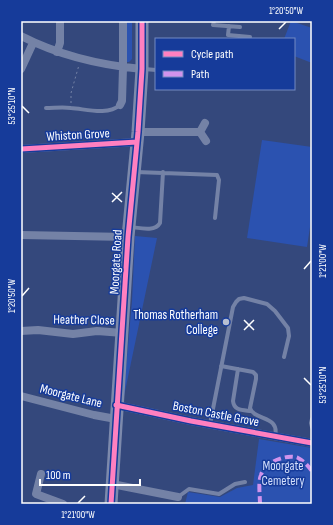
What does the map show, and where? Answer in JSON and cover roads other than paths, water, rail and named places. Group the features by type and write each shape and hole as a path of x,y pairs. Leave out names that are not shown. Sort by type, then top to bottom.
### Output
{"main road":[{"name":"Moorgate Road","path":"111,504 116,405 123,333 128,232 142,69 142,21"}],"street":[{"path":"57,52 60,43 60,21"},
{"path":"120,105 122,100 124,68 123,21"},
{"path":"21,36 33,43 81,60 124,68 142,69"},
{"path":"21,69 33,43"},
{"path":"205,123 200,132 206,141"},
{"name":"Whiston Grove","path":"21,149 200,132"},
{"path":"21,235 128,232"},
{"name":"Heather Close","path":"21,331 38,330 73,334 97,331 123,333"},
{"name":"Moorgate Lane","path":"21,396 94,415 116,419"},
{"name":"Boston Castle Grove","path":"116,405 312,443"},
{"path":"41,474 36,494 63,504"},
{"path":"112,484 178,497"}],"lane":[{"path":"214,21 213,25 240,27"},
{"path":"229,26 228,35 250,37"},
{"path":"142,69 155,70"},
{"path":"46,108 71,108 102,111 113,109 120,105"},
{"path":"134,172 217,175 219,180 215,218"},
{"path":"128,232 153,228 158,226 160,223 163,172"},
{"path":"210,424 233,307 239,299 244,298 267,304 282,319 288,328 289,336 284,357"},
{"path":"221,366 253,372 256,375 250,408 251,411"},
{"path":"238,369 233,406 240,410 251,411 269,420 275,427 275,436"},
{"path":"312,419 312,427"},
{"path":"178,497 186,490 219,494 235,484 246,482"}],"place":[{"name":"Thomas Rotherham College","path":"226,322"}],"park label":[{"name":"Moorgate Cemetery","path":"283,474"}]}
